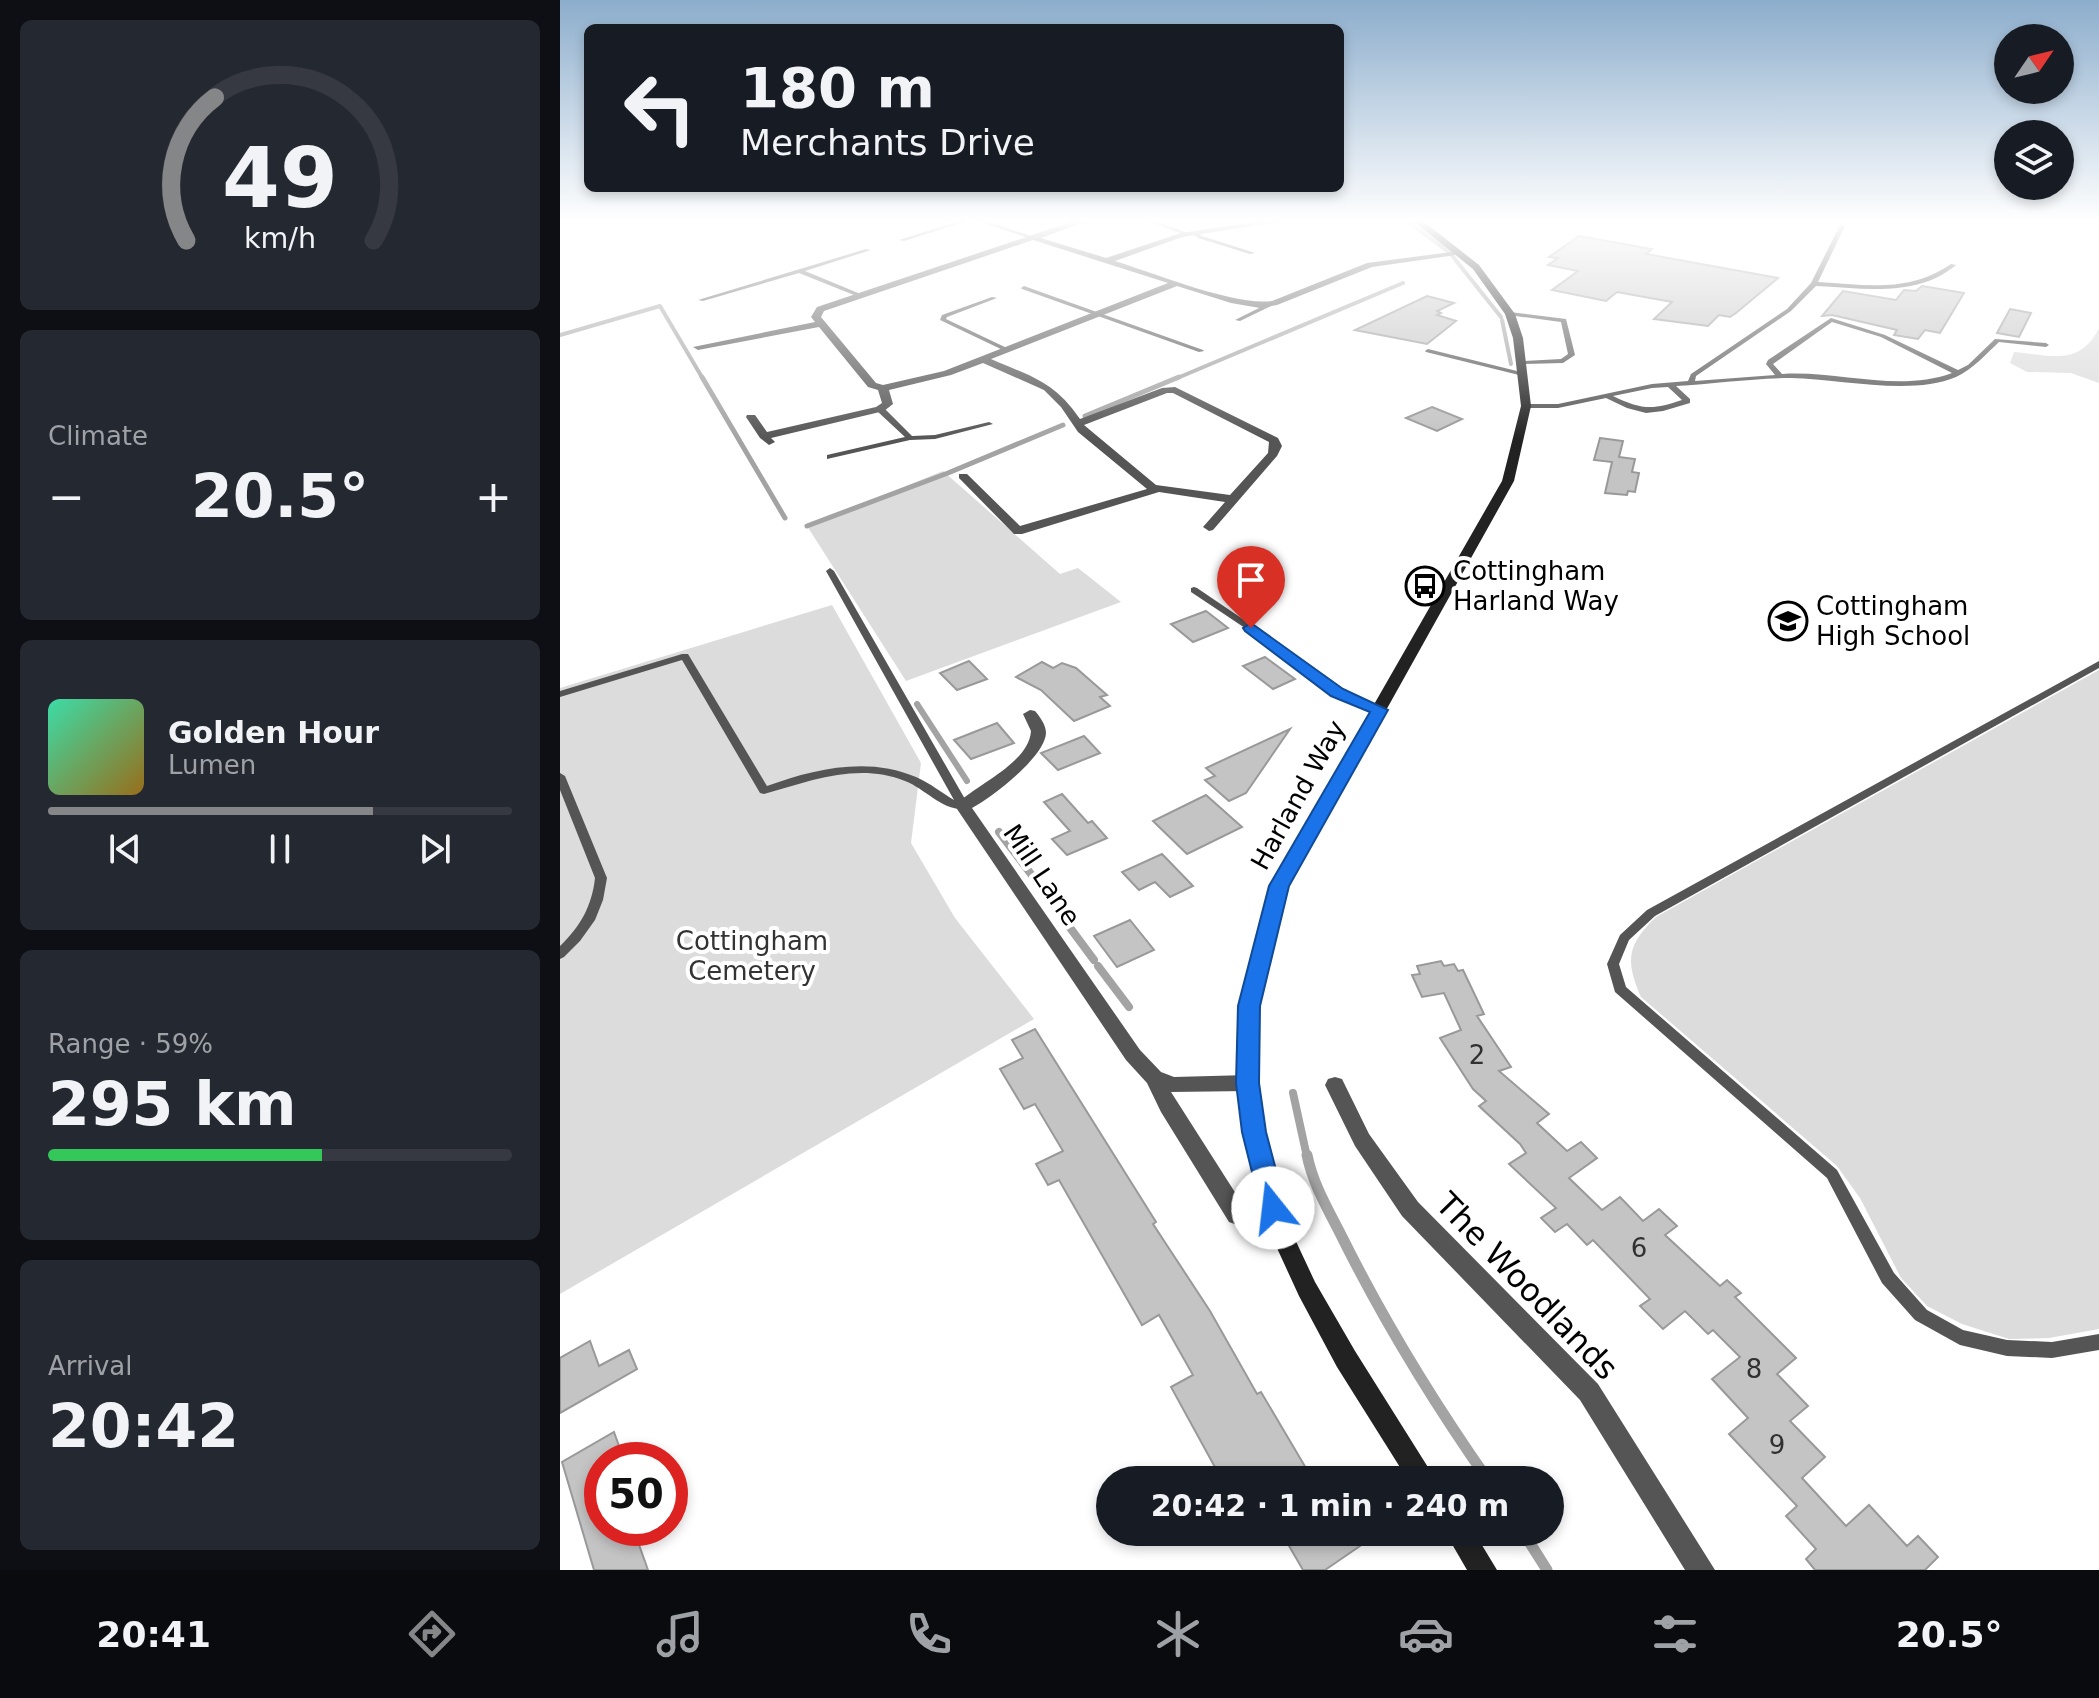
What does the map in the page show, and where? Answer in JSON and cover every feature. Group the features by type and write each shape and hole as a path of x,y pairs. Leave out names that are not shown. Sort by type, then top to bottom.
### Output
{"main road":[{"name":"Harland Way","path":"1414,1466 1346,1359 1307,1289 1282,1235 1265,1182 1248,1083 1249,1006 1279,886 1508,481 1526,406 1522,368 1510,314 1496,294"},
{"path":"1467,1546 1483,1570"}],"street":[{"path":"866,294 820,309 816,317 872,385 883,388 947,373 1148,294"},
{"path":"1214,294 1244,303 1269,305 1296,294"},
{"path":"704,357 694,342 822,324"},
{"path":"983,359 1048,388 1065,405 1077,424 1154,488 1232,499"},
{"path":"751,417 768,441 880,409 888,404 883,388"},
{"path":"1077,424 1166,390 1180,391 1274,440 1276,446 1273,454 1209,527"},
{"path":"963,476 1018,531 1152,493 1154,488"},
{"path":"1251,628 1337,692 1380,710"},
{"path":"963,806 990,791 1036,743 1037,724 1030,714"},
{"name":"Mill Lane","path":"963,806 1133,1055 1154,1078 1168,1106 1237,1215"},
{"path":"1154,1078 1174,1085 1248,1083"},
{"name":"The Woodlands","path":"1335,1085 1362,1140 1410,1209 1589,1392 1701,1570"}],"lane":[{"path":"701,300 720,294"},
{"path":"857,294 861,296"},
{"path":"1042,294 1201,351"},
{"path":"1691,384 1693,375 1789,310 1804,294"},
{"path":"994,298 944,316 943,320 1007,350"},
{"path":"1238,320 1269,305"},
{"path":"1428,351 1522,368 1563,361 1572,355 1571,338 1564,320 1510,314"},
{"path":"1781,377 1769,364 1770,361 1831,320 1883,336 1958,373"},
{"path":"1526,406 1558,406 1670,385 1781,377 1823,376 1901,383 1929,381 1958,373 1997,340 2046,345"},
{"path":"1607,396 1630,407 1654,412 1687,401 1670,385"},
{"path":"880,409 910,438"},
{"path":"830,457 989,424"},
{"path":"830,571 963,806"},
{"path":"1194,590 1251,628"},
{"path":"560,694 685,656 764,791 804,776 867,770 906,777 954,805 963,806"},
{"path":"2099,664 1651,913 1624,938 1613,964 1620,989 1832,1174 1888,1278 1921,1315 1960,1337 2007,1348 2052,1350 2099,1342"},
{"path":"560,776 601,878 601,894 594,912 579,935 560,954"}],"green space":[{"path":"2099,328 2099,383 2071,373 2027,372 2010,363 2014,352 2052,356 2073,354 2083,349"},
{"path":"943,471 1060,574 1078,568 1121,602 906,681 807,526"},
{"name":"Cottingham Cemetery","path":"832,605 921,763 911,843 955,918 1034,1019 560,1294 560,688"},
{"path":"2099,670 2099,1329 2049,1338 2009,1339 1962,1324 1927,1306 1901,1278 1860,1198 1837,1166 1641,997 1633,973 1632,954 1639,936 1656,917"}],"building":[{"path":"1573,294 1614,294 1606,301"},
{"path":"1629,294 1758,294 1730,317 1719,315 1708,326 1654,319 1672,302"},
{"path":"1840,294 1896,300 1901,294 1963,294 1940,333 1925,330 1918,339 1894,335 1897,330 1832,315 1822,316"},
{"path":"1427,296 1454,303 1437,311 1441,313 1437,315 1456,321 1427,344 1355,330"},
{"path":"2010,309 2031,313 2019,337 1997,333"},
{"path":"1432,407 1462,419 1437,431 1406,418"},
{"path":"1600,438 1623,441 1619,457 1635,459 1632,472 1639,473 1635,492 1628,491 1627,495 1605,493 1612,462 1594,460"},
{"path":"1206,611 1228,628 1193,642 1171,624"},
{"path":"1265,657 1295,679 1273,689 1243,666"},
{"path":"969,661 987,679 957,690 940,673"},
{"path":"1042,662 1053,668 1062,663 1076,668 1107,695 1100,697 1110,706 1074,721 1041,690 1016,677"},
{"path":"997,723 1014,743 971,759 954,740"},
{"path":"1290,729 1246,793 1229,801 1205,780 1215,776 1206,768"},
{"path":"1084,736 1100,753 1058,770 1041,753"},
{"path":"1062,794 1088,823 1092,821 1107,838 1067,855 1052,839 1070,831 1044,802"},
{"path":"1206,795 1242,827 1187,854 1153,821"},
{"path":"1162,854 1193,886 1170,897 1155,882 1139,890 1122,872"},
{"path":"1130,920 1154,950 1117,967 1094,936"},
{"path":"1441,961 1444,966 1454,964 1458,971 1463,970 1484,1014 1477,1016 1511,1067 1499,1071 1549,1114 1537,1123 1567,1151 1581,1142 1597,1158 1569,1178 1602,1210 1620,1197 1643,1221 1659,1209 1677,1226 1665,1235 1720,1286 1727,1280 1741,1293 1735,1297 1796,1358 1777,1374 1808,1406 1790,1421 1825,1457 1802,1478 1846,1526 1869,1505 1907,1546 1918,1536 1938,1557 1925,1570 1815,1570 1806,1559 1816,1549 1786,1516 1797,1506 1729,1434 1748,1418 1712,1379 1740,1357 1713,1330 1708,1334 1685,1311 1663,1329 1640,1306 1650,1299 1593,1240 1587,1245 1567,1224 1555,1232 1541,1218 1556,1208 1509,1164 1526,1153 1479,1106 1486,1101 1473,1089 1440,1038 1461,1030 1444,993 1422,997 1412,975 1420,974 1417,966"},
{"path":"1035,1029 1156,1222 1153,1224 1210,1311 1257,1394 1261,1392 1305,1466 1214,1466 1171,1387 1193,1375 1159,1315 1142,1325 1059,1180 1048,1185 1036,1164 1063,1151 1035,1104 1024,1109 1000,1069 1023,1058 1012,1040"},
{"path":"590,1341 599,1366 629,1350 637,1369 560,1413 560,1358"},
{"path":"614,1432 618,1442 597,1442"},
{"path":"584,1449 584,1536 562,1462"},
{"path":"587,1546 639,1546 648,1570 594,1570"},
{"path":"1289,1546 1360,1546 1325,1570 1303,1570"}],"waterway":[{"path":"1175,379 1376,294"},
{"path":"1483,294 1501,317"},
{"path":"560,335 660,306 703,379"},
{"path":"1502,320 1511,364"},
{"path":"702,377 785,518"},
{"path":"1085,416 1179,377"},
{"path":"807,526 948,473 1063,425"},
{"path":"917,704 967,781"},
{"path":"999,832 1034,878"},
{"path":"1039,886 1094,960"},
{"path":"1098,966 1129,1007"},
{"path":"1293,1093 1307,1157"},
{"path":"1307,1155 1322,1198 1393,1332 1479,1466"},
{"path":"1532,1546 1547,1570"}],"place":[{"name":"Cottingham Harland Way","path":"1425,586"},
{"name":"Cottingham High School","path":"1788,621"}],"route":[{"path":"1251,628 1337,692 1380,710 1279,886 1249,1006 1248,1083 1254,1132 1273,1208"}]}
